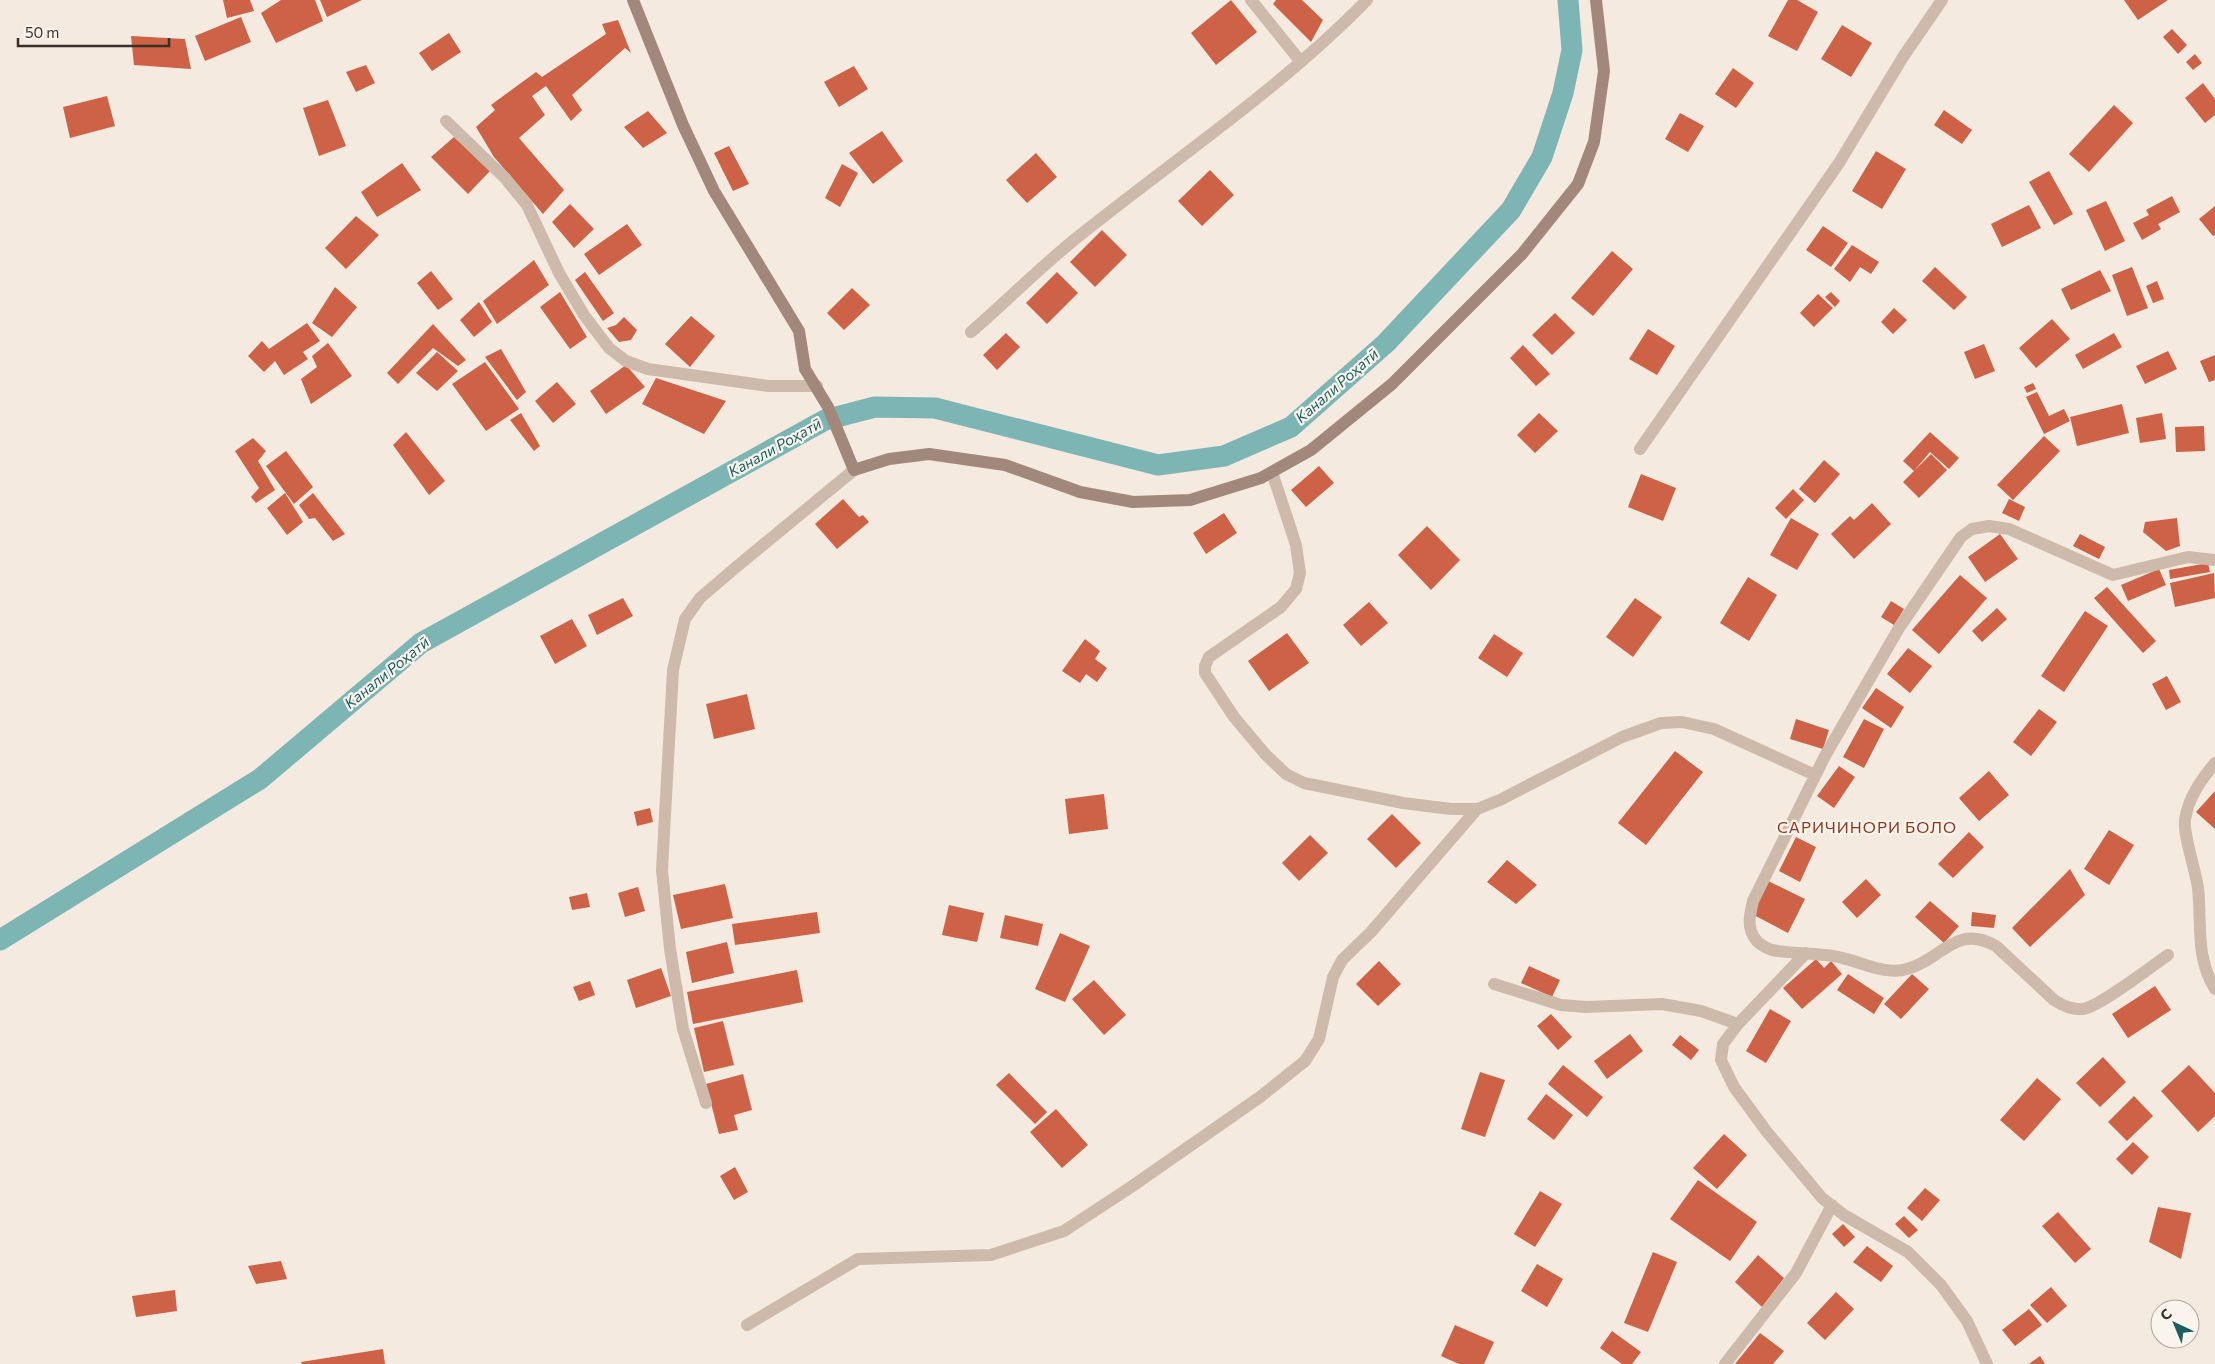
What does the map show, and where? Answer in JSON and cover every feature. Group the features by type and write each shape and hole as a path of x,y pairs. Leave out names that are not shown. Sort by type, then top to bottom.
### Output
{"street":[{"path":"633,0 683,125 714,191 799,331 806,369 828,407 854,470"},
{"path":"1251,0 1301,62"},
{"path":"971,332 1078,237 1301,62 1367,0"},
{"path":"706,1103 683,1029 670,950 662,870 673,670 685,619 700,598 854,470 889,459 929,454 1005,465 1080,492 1133,502 1190,500 1261,478 1311,450 1392,384 1522,254 1578,184 1594,142 1604,71 1596,0"},
{"path":"1640,449 1839,163 1903,57 1942,0"},
{"path":"446,121 505,178 527,205 559,273 584,315 609,348 626,361 648,369 768,386 817,386"},
{"path":"1272,472 1296,545 1300,573 1296,589 1281,607 1209,657 1204,673 1234,717 1286,774 1304,783 1402,803 1451,809 1477,808 1500,800 1622,737 1661,724 1682,722 1714,729 1815,775"},
{"path":"2168,955 2107,997 2085,1009 2074,1009 2063,1006 2054,1000 1996,946 1985,940 1973,937 1954,942 1924,962 1906,970 1887,971 1835,956 1770,950 1757,940 1748,923 1753,901 1815,775 1899,628 1961,537 1972,528 1989,526 2009,529 2113,575 2188,557 2215,560"},
{"path":"2215,763 2203,778 2190,801 2184,823 2198,888 2199,942 2207,976 2215,989"},
{"path":"748,1325 858,1259 991,1255 1064,1231 1131,1188 1252,1103 1305,1061 1320,1039 1333,977 1342,960 1371,932 1477,808"},
{"path":"1806,953 1738,1024 1723,1044 1721,1060 1734,1087 1797,1169 1822,1198 1844,1215 1908,1252 1941,1286 1966,1321 1987,1364"},
{"path":"1494,984 1561,1005 1586,1007 1662,1004 1701,1011 1738,1024"},
{"path":"1725,1364 1796,1273 1832,1205"}],"building":[{"path":"223,0 250,0 254,11 227,18"},
{"path":"281,0 315,0 323,21 276,43 261,13"},
{"path":"320,0 362,0 327,17"},
{"path":"1231,0 1257,32 1216,65 1191,33"},
{"path":"1276,0 1302,0 1323,20 1311,42 1273,4"},
{"path":"1788,0 1797,0 1818,12 1797,51 1768,36"},
{"path":"2124,0 2168,0 2138,20"},
{"path":"241,17 251,42 205,61 195,36"},
{"path":"618,20 631,53 625,48 572,95 582,110 571,121 546,86 532,96 545,115 519,138 564,190 543,214 494,157 476,127 495,110 491,105 536,72 542,77 606,34 602,24"},
{"path":"1842,25 1872,43 1851,77 1821,59"},
{"path":"2172,29 2187,45 2178,54 2163,37"},
{"path":"449,33 461,52 432,71 419,53"},
{"path":"131,36 185,39 191,69 134,65"},
{"path":"2195,54 2202,63 2193,70 2186,62"},
{"path":"366,65 375,83 356,92 346,72"},
{"path":"854,66 868,89 839,107 824,82"},
{"path":"1733,68 1754,83 1736,108 1715,94"},
{"path":"2203,83 2215,99 2215,115 2205,123 2185,98"},
{"path":"107,96 115,126 70,138 63,107"},
{"path":"328,100 346,146 319,156 303,108"},
{"path":"2114,105 2133,123 2089,172 2069,154"},
{"path":"1944,110 1972,130 1962,144 1934,125"},
{"path":"648,111 667,133 643,148 624,127"},
{"path":"1680,113 1704,126 1688,152 1665,139"},
{"path":"882,131 903,161 873,184 849,153"},
{"path":"454,137 490,171 468,194 431,157"},
{"path":"729,146 749,184 733,191 714,153"},
{"path":"1876,151 1906,169 1882,209 1852,191"},
{"path":"1036,153 1057,177 1027,203 1006,180"},
{"path":"402,163 421,190 377,217 361,192"},
{"path":"842,164 858,173 840,207 825,198"},
{"path":"1210,170 1234,195 1202,226 1178,201"},
{"path":"2049,171 2073,214 2054,225 2029,182"},
{"path":"2172,196 2180,212 2158,224 2161,229 2142,240 2133,223 2149,215 2146,210"},
{"path":"2106,201 2125,241 2105,251 2086,210"},
{"path":"570,204 594,229 574,248 552,222"},
{"path":"2029,205 2041,228 2002,247 1991,224"},
{"path":"2215,206 2215,235 2213,236 2199,219"},
{"path":"356,216 379,235 346,269 325,248"},
{"path":"627,224 642,245 599,275 584,254"},
{"path":"1823,226 1848,243 1831,267 1806,250"},
{"path":"1102,230 1127,255 1095,287 1070,262"},
{"path":"1852,245 1879,262 1871,274 1860,267 1850,282 1834,269"},
{"path":"1612,251 1633,269 1593,316 1571,298"},
{"path":"534,260 549,285 497,324 483,301"},
{"path":"1935,267 1967,297 1954,310 1922,281"},
{"path":"2132,267 2148,308 2127,316 2112,275"},
{"path":"2100,270 2111,291 2071,310 2061,289"},
{"path":"431,271 453,299 438,310 417,283"},
{"path":"585,272 614,313 603,321 575,280"},
{"path":"1057,272 1078,293 1047,324 1026,303"},
{"path":"2157,281 2164,299 2153,303 2146,286"},
{"path":"335,287 357,307 332,337 312,323"},
{"path":"852,288 870,305 844,330 827,313"},
{"path":"560,292 587,337 570,349 540,307"},
{"path":"1831,292 1840,301 1835,307 1825,297"},
{"path":"1818,294 1833,308 1814,327 1800,313"},
{"path":"479,302 492,322 474,337 460,320"},
{"path":"1894,308 1907,320 1893,334 1881,322"},
{"path":"1555,313 1575,333 1552,355 1532,335"},
{"path":"691,316 715,336 690,367 665,344"},
{"path":"624,317 637,330 631,340 619,342 607,328 616,325"},
{"path":"2052,319 2070,339 2036,368 2019,348"},
{"path":"307,323 320,341 303,352 308,359 284,375 275,361 264,372 248,356 262,341 269,349"},
{"path":"433,324 466,360 458,366 433,348 398,384 387,373"},
{"path":"1648,329 1675,346 1657,375 1629,359"},
{"path":"1006,333 1020,347 997,370 983,355"},
{"path":"2114,333 2122,347 2083,369 2075,355"},
{"path":"328,343 352,376 311,404 301,379 317,367 312,356"},
{"path":"1984,344 1995,371 1975,379 1964,352"},
{"path":"1523,345 1550,374 1536,386 1510,358"},
{"path":"501,349 526,392 517,400 485,357"},
{"path":"2168,351 2177,369 2145,384 2136,366"},
{"path":"437,352 458,371 437,391 416,373"},
{"path":"2215,355 2215,380 2209,382 2200,361"},
{"path":"485,362 519,409 486,431 452,384"},
{"path":"626,365 645,387 606,414 590,391"},
{"path":"656,378 726,401 704,434 642,404"},
{"path":"557,382 576,404 553,423 535,401"},
{"path":"2033,383 2036,389 2027,393 2024,387"},
{"path":"2037,392 2049,416 2064,409 2070,421 2044,434 2026,397"},
{"path":"2122,404 2129,433 2077,446 2070,417"},
{"path":"521,413 540,446 534,451 510,420"},
{"path":"1539,413 1558,431 1535,453 1517,435"},
{"path":"2162,413 2166,439 2140,443 2136,418"},
{"path":"2204,426 2205,451 2176,452 2175,427"},
{"path":"406,432 445,481 429,495 393,445"},
{"path":"1930,432 1959,458 1949,469 1930,452 1914,471 1903,461"},
{"path":"2044,436 2060,451 2013,500 1997,485"},
{"path":"253,438 266,451 258,461 275,490 256,503 251,497 259,488 235,451"},
{"path":"286,451 313,487 294,504 266,466"},
{"path":"1931,454 1947,470 1919,498 1903,482"},
{"path":"1824,460 1840,474 1815,503 1799,489"},
{"path":"1319,466 1334,483 1306,507 1291,490"},
{"path":"1641,474 1676,488 1663,521 1628,507"},
{"path":"1793,489 1804,500 1786,519 1775,508"},
{"path":"285,493 303,522 287,535 267,508"},
{"path":"313,493 345,534 333,541 315,518 309,519 299,505"},
{"path":"843,499 859,517 863,515 869,522 837,549 815,524"},
{"path":"2009,499 2025,507 2019,521 2002,513"},
{"path":"1872,503 1891,524 1854,559 1831,534 1850,516 1854,520"},
{"path":"1224,513 1237,533 1206,554 1193,533"},
{"path":"1791,518 1819,534 1797,570 1770,555"},
{"path":"2177,518 2180,546 2166,551 2143,532 2145,522"},
{"path":"1427,526 1460,560 1431,590 1398,555"},
{"path":"2000,534 2018,559 1985,582 1968,557"},
{"path":"2080,534 2105,547 2099,559 2073,546"},
{"path":"2208,563 2210,572 2170,579 2169,570"},
{"path":"2159,569 2166,585 2128,601 2121,585"},
{"path":"2214,573 2215,598 2175,607 2170,583"},
{"path":"1960,575 1987,598 1939,654 1912,630"},
{"path":"1748,577 1777,595 1749,641 1720,623"},
{"path":"2107,587 2156,641 2143,653 2094,598"},
{"path":"623,598 633,616 597,635 588,615"},
{"path":"1635,598 1662,617 1633,657 1606,637"},
{"path":"1891,601 1904,609 1894,625 1881,617"},
{"path":"1369,602 1388,623 1361,646 1343,625"},
{"path":"1997,608 2007,619 1982,642 1972,631"},
{"path":"2085,611 2108,626 2064,692 2041,676"},
{"path":"572,619 587,646 555,664 540,636"},
{"path":"1287,633 1309,663 1269,691 1248,661"},
{"path":"1494,634 1523,653 1507,677 1478,658"},
{"path":"1085,639 1100,651 1095,659 1107,668 1097,682 1086,674 1080,683 1062,671"},
{"path":"1908,648 1932,666 1910,693 1887,674"},
{"path":"2167,676 2181,702 2166,710 2152,684"},
{"path":"1876,688 1904,707 1891,728 1862,708"},
{"path":"747,694 755,729 714,739 706,704"},
{"path":"2039,709 2057,722 2031,756 2013,742"},
{"path":"1796,719 1829,730 1823,749 1790,739"},
{"path":"1864,719 1884,729 1864,768 1843,757"},
{"path":"1675,751 1703,772 1646,845 1618,823"},
{"path":"1839,766 1855,777 1834,808 1817,796"},
{"path":"1989,771 2009,795 1979,821 1959,798"},
{"path":"2215,791 2215,829 2196,812"},
{"path":"1104,794 1108,829 1069,834 1065,799"},
{"path":"650,808 653,822 637,826 634,812"},
{"path":"1392,814 1421,843 1396,868 1367,839"},
{"path":"2109,830 2134,845 2109,885 2084,869"},
{"path":"1969,832 1984,847 1953,878 1938,864"},
{"path":"1310,835 1328,853 1299,881 1282,863"},
{"path":"1796,837 1816,847 1800,882 1779,871"},
{"path":"1507,860 1537,885 1516,904 1487,882"},
{"path":"2070,869 2085,895 2030,947 2012,928"},
{"path":"1866,879 1881,895 1857,918 1842,902"},
{"path":"1768,881 1805,899 1788,933 1752,914"},
{"path":"725,884 733,918 681,929 673,895"},
{"path":"638,887 645,911 625,917 618,893"},
{"path":"587,893 590,907 572,910 569,897"},
{"path":"1930,901 1959,926 1944,943 1915,917"},
{"path":"949,905 984,913 977,942 942,935"},
{"path":"817,912 820,933 735,945 732,924"},
{"path":"1972,912 1996,915 1994,928 1971,926"},
{"path":"1005,915 1043,924 1038,946 1000,938"},
{"path":"1060,933 1090,946 1065,1002 1035,989"},
{"path":"727,942 734,973 692,983 686,952"},
{"path":"1816,959 1824,968 1831,961 1842,974 1802,1009 1783,988"},
{"path":"1379,961 1401,984 1378,1006 1356,984"},
{"path":"1529,966 1560,980 1552,997 1521,983"},
{"path":"661,968 671,996 636,1008 627,980"},
{"path":"797,970 803,1002 693,1024 687,992"},
{"path":"1848,974 1884,998 1874,1014 1837,990"},
{"path":"1912,974 1929,989 1901,1019 1884,1004"},
{"path":"1094,980 1126,1015 1104,1035 1072,999"},
{"path":"590,981 595,995 579,1001 573,987"},
{"path":"2155,986 2171,1010 2128,1038 2112,1014"},
{"path":"1770,1009 1791,1021 1766,1063 1746,1051"},
{"path":"1551,1014 1572,1037 1558,1050 1537,1026"},
{"path":"723,1021 734,1065 704,1072 694,1028"},
{"path":"1630,1034 1643,1051 1607,1079 1594,1061"},
{"path":"1680,1035 1699,1050 1691,1060 1672,1045"},
{"path":"2103,1057 2126,1082 2100,1107 2076,1083"},
{"path":"1563,1065 1603,1097 1587,1117 1548,1084"},
{"path":"2189,1065 2215,1093 2215,1116 2198,1132 2161,1091"},
{"path":"1480,1072 1505,1080 1485,1137 1461,1129"},
{"path":"1009,1073 1047,1112 1035,1124 996,1085"},
{"path":"743,1074 752,1110 734,1115 738,1130 719,1134 706,1084"},
{"path":"2037,1078 2061,1099 2024,1141 2000,1120"},
{"path":"1546,1094 1573,1115 1554,1140 1527,1119"},
{"path":"2134,1096 2153,1116 2127,1141 2108,1122"},
{"path":"1056,1109 1088,1145 1062,1168 1030,1132"},
{"path":"1724,1134 1747,1155 1717,1189 1693,1168"},
{"path":"2133,1142 2149,1157 2132,1175 2116,1159"},
{"path":"735,1167 748,1192 734,1200 720,1176"},
{"path":"1698,1180 1757,1222 1730,1261 1670,1219"},
{"path":"1925,1188 1940,1200 1922,1221 1907,1208"},
{"path":"1540,1191 1562,1204 1535,1247 1514,1234"},
{"path":"2158,1207 2191,1213 2181,1259 2149,1242"},
{"path":"2058,1212 2091,1249 2075,1263 2042,1226"},
{"path":"1904,1216 1918,1230 1909,1238 1895,1224"},
{"path":"1843,1224 1855,1237 1844,1247 1832,1234"},
{"path":"1867,1246 1893,1266 1881,1282 1853,1262"},
{"path":"1653,1252 1677,1262 1648,1332 1624,1323"},
{"path":"1758,1255 1784,1278 1762,1307 1735,1282"},
{"path":"281,1261 287,1279 256,1284 248,1266"},
{"path":"1537,1264 1563,1279 1547,1307 1521,1291"},
{"path":"2051,1287 2067,1306 2047,1323 2030,1305"},
{"path":"175,1290 177,1311 136,1317 132,1296"},
{"path":"1836,1292 1854,1309 1825,1340 1807,1323"},
{"path":"2029,1309 2042,1325 2015,1346 2002,1330"},
{"path":"1455,1325 1494,1342 1484,1364 1459,1364 1441,1356"},
{"path":"1612,1331 1641,1352 1632,1364 1622,1364 1600,1348"},
{"path":"1760,1333 1784,1351 1773,1364 1735,1364"},
{"path":"383,1349 385,1364 302,1364 301,1362"},
{"path":"2040,1356 2045,1364 2029,1364"}],"waterway":[{"name":"Канали Роҳатӣ","path":"0,940 260,779 421,643 825,420 875,407 935,408 1158,465 1224,456 1291,427 1386,343 1511,210 1542,157 1563,93 1572,50 1568,0"}],"district":[{"name":"САРИЧИНОРИ БОЛО","path":"1867,827"}]}
